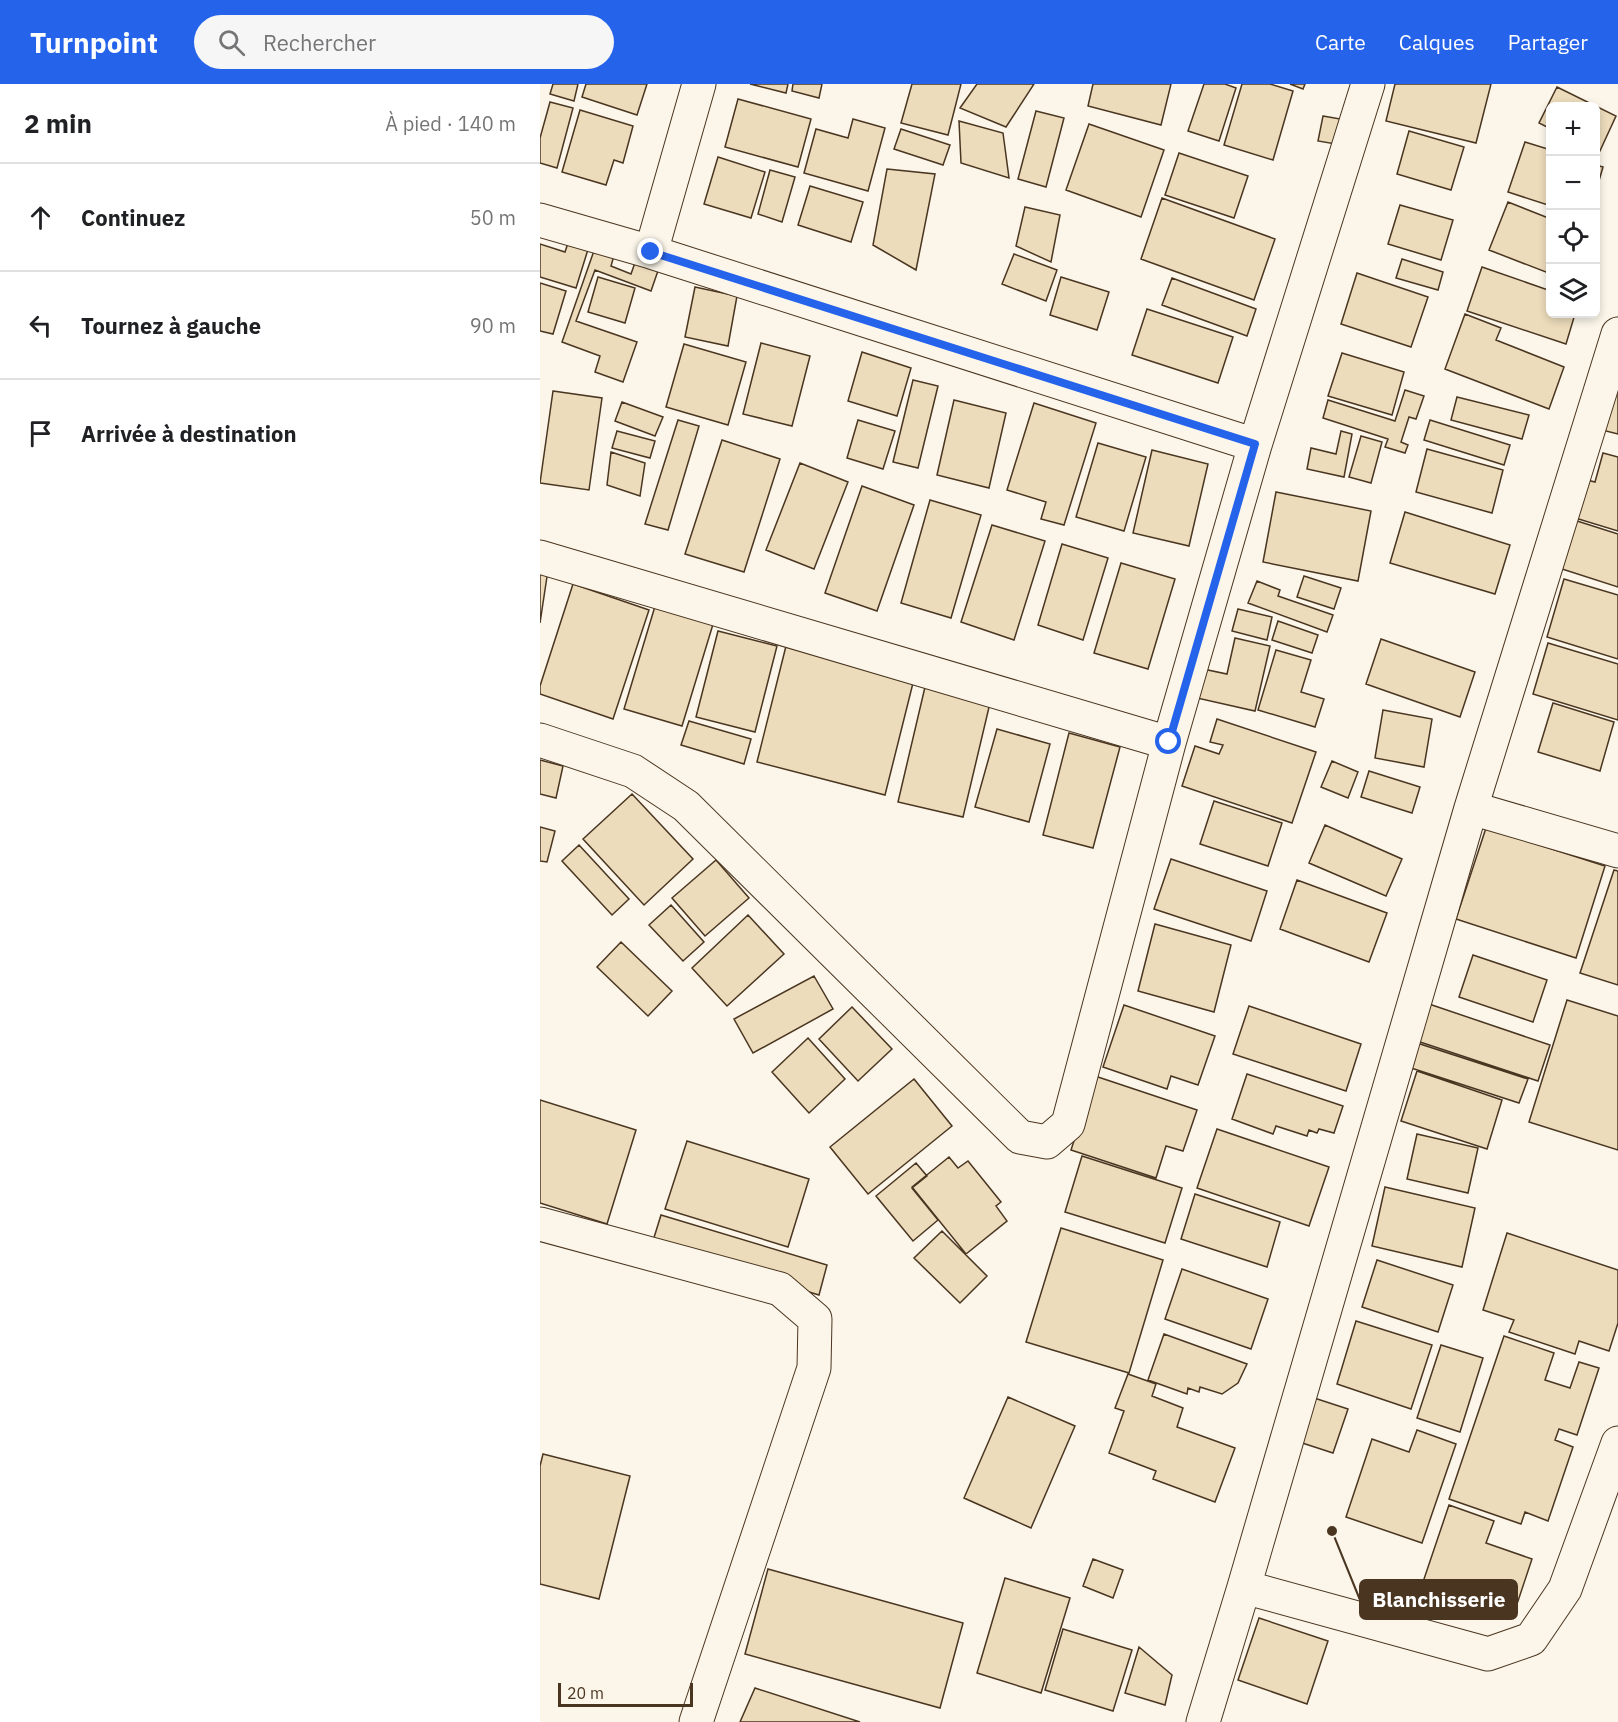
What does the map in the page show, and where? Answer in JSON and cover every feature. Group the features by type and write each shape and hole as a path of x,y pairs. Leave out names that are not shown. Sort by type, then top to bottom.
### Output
{"street":[{"path":"651,252 699,84"},
{"path":"540,740 633,771 686,806 1020,1137 1047,1142 1068,1124 1169,742 1255,444 1368,84"},
{"path":"540,220 651,252 1255,444"},
{"path":"1203,1722 1471,808 1618,334"},
{"path":"540,557 1169,742"},
{"path":"1471,808 1618,851"},
{"path":"540,1224 780,1289 816,1319 814,1368 696,1722"},
{"path":"1244,1587 1488,1654 1531,1639 1565,1589 1618,1443"}],"building":[{"path":"553,84 578,84 574,101 550,94"},
{"path":"586,84 647,84 637,115 582,97"},
{"path":"750,84 788,84 786,93"},
{"path":"793,84 822,84 819,98 792,91"},
{"path":"912,84 961,84 948,135 901,123"},
{"path":"977,84 1034,84 1006,127 960,108"},
{"path":"1093,84 1171,84 1161,125 1088,106"},
{"path":"1204,84 1225,84 1236,88 1219,141 1188,131"},
{"path":"1242,84 1270,84 1293,91 1273,160 1224,145"},
{"path":"1290,84 1305,84 1303,89"},
{"path":"1395,84 1491,84 1476,143 1386,121"},
{"path":"1557,87 1588,102 1550,102"},
{"path":"738,99 811,119 798,167 725,147"},
{"path":"550,102 573,108 557,168 540,163 540,138"},
{"path":"1600,108 1616,116 1600,151"},
{"path":"1546,109 1546,126 1539,123"},
{"path":"580,110 633,126 623,163 614,160 606,185 562,172"},
{"path":"1036,111 1064,118 1046,187 1018,179"},
{"path":"1323,116 1352,121 1347,146 1318,141"},
{"path":"853,119 885,128 868,191 804,173 816,129 848,138"},
{"path":"959,121 1003,133 1009,178 961,163"},
{"path":"1089,124 1164,150 1141,217 1066,190"},
{"path":"901,129 950,145 943,165 894,149"},
{"path":"1409,131 1464,147 1451,190 1397,174"},
{"path":"1525,142 1546,148 1546,204 1508,192"},
{"path":"1179,153 1248,176 1234,218 1165,195"},
{"path":"718,157 765,172 751,218 704,204"},
{"path":"887,169 935,174 916,270 873,245"},
{"path":"770,170 795,177 782,222 758,214"},
{"path":"810,186 863,202 851,242 798,225"},
{"path":"1162,198 1275,239 1254,300 1141,259"},
{"path":"1508,202 1546,217 1546,272 1489,250"},
{"path":"1400,205 1453,220 1441,260 1388,244"},
{"path":"1025,207 1060,215 1051,262 1016,246"},
{"path":"570,237 590,243 576,288 540,277 540,244 565,252"},
{"path":"596,245 615,252 611,266 631,274 637,257 660,265 651,291 595,270 576,321 637,342 623,382 595,372 600,356 562,342"},
{"path":"1014,254 1057,270 1046,301 1002,284"},
{"path":"1402,259 1443,272 1438,290 1396,278"},
{"path":"1482,267 1546,289 1546,318 1574,318 1566,344 1467,311"},
{"path":"1357,273 1428,297 1411,347 1341,324"},
{"path":"598,277 635,288 625,323 588,312"},
{"path":"1061,277 1109,292 1097,330 1050,315"},
{"path":"1172,278 1256,309 1247,336 1162,305"},
{"path":"540,283 566,291 553,334 540,331"},
{"path":"695,287 737,296 728,346 685,337"},
{"path":"1147,309 1233,337 1218,383 1132,355"},
{"path":"1465,314 1501,328 1496,340 1564,367 1549,409 1445,369"},
{"path":"761,343 810,356 792,426 743,414"},
{"path":"684,344 746,362 728,425 666,407"},
{"path":"862,352 911,368 897,416 848,401"},
{"path":"1342,353 1404,372 1392,415 1328,396"},
{"path":"913,380 938,386 918,468 893,462"},
{"path":"1618,382 1618,434 1602,430"},
{"path":"1405,390 1424,396 1416,419 1409,417 1401,442 1408,445 1405,453 1385,447 1388,439 1323,418 1328,400 1395,421"},
{"path":"553,391 602,398 589,490 540,483"},
{"path":"1457,397 1529,415 1522,439 1451,420"},
{"path":"954,400 1006,413 989,488 937,475"},
{"path":"622,402 663,417 655,436 615,421"},
{"path":"1034,403 1096,423 1064,525 1041,519 1046,502 1007,490"},
{"path":"678,420 699,426 668,530 645,524"},
{"path":"858,420 895,431 883,469 847,458"},
{"path":"1430,420 1510,445 1504,465 1424,440"},
{"path":"617,431 655,441 650,458 612,448"},
{"path":"1341,431 1352,434 1344,477 1307,469 1311,448 1336,454"},
{"path":"1361,436 1382,442 1371,483 1349,477"},
{"path":"722,440 780,459 744,572 685,554"},
{"path":"1098,443 1146,457 1124,531 1076,517"},
{"path":"1427,449 1503,470 1492,513 1416,492"},
{"path":"1152,450 1208,464 1189,546 1133,533"},
{"path":"611,452 645,463 640,496 607,485"},
{"path":"1603,453 1618,457 1618,531 1572,517 1583,479 1595,482"},
{"path":"800,463 848,482 814,569 766,550"},
{"path":"862,486 914,505 877,611 825,593"},
{"path":"1276,492 1371,511 1358,581 1263,562"},
{"path":"930,500 981,515 951,618 901,603"},
{"path":"1405,512 1510,545 1495,594 1390,563"},
{"path":"1574,520 1618,534 1618,587 1559,568"},
{"path":"992,525 1045,541 1014,640 961,622"},
{"path":"1062,544 1108,558 1083,640 1038,625"},
{"path":"1121,563 1175,579 1148,669 1094,653"},
{"path":"540,569 548,570 540,623"},
{"path":"1304,576 1341,588 1334,609 1297,597"},
{"path":"1564,579 1618,595 1618,659 1547,637"},
{"path":"1257,581 1280,590 1278,596 1333,615 1327,632 1248,603"},
{"path":"573,584 649,610 613,719 540,694 540,686"},
{"path":"656,603 714,621 682,726 624,709"},
{"path":"1238,609 1272,617 1267,640 1232,631"},
{"path":"1278,621 1318,635 1312,653 1272,640"},
{"path":"718,631 777,646 755,732 696,717"},
{"path":"1235,638 1270,646 1255,711 1197,698 1203,669 1227,674"},
{"path":"1381,639 1475,672 1460,717 1366,684"},
{"path":"1548,643 1618,664 1618,720 1533,694"},
{"path":"786,646 914,679 885,795 757,762"},
{"path":"1276,650 1311,660 1301,692 1324,699 1315,727 1258,710"},
{"path":"925,687 990,703 963,817 898,802"},
{"path":"1553,703 1614,722 1600,771 1538,752"},
{"path":"1383,710 1432,719 1424,767 1375,758"},
{"path":"1217,719 1316,752 1292,823 1182,786 1195,746 1219,754 1223,745 1210,742"},
{"path":"689,721 751,739 744,764 681,745"},
{"path":"997,729 1050,744 1029,822 975,807"},
{"path":"1069,733 1120,747 1093,848 1043,835"},
{"path":"540,760 563,766 556,798 540,794"},
{"path":"1332,761 1358,772 1348,798 1321,787"},
{"path":"1369,771 1420,787 1412,813 1361,797"},
{"path":"632,794 693,859 644,905 583,839"},
{"path":"1214,801 1282,823 1268,866 1200,844"},
{"path":"1325,825 1402,859 1386,896 1309,863"},
{"path":"540,827 555,831 547,862 540,861"},
{"path":"1486,828 1605,866 1576,958 1456,919"},
{"path":"579,845 629,899 612,915 562,861"},
{"path":"1171,859 1267,891 1251,941 1154,909"},
{"path":"716,860 749,898 705,936 672,898"},
{"path":"1614,870 1618,871 1618,985 1580,973"},
{"path":"1297,880 1387,913 1369,962 1280,929"},
{"path":"671,905 704,942 683,961 649,925"},
{"path":"748,915 784,954 727,1006 692,968"},
{"path":"1155,924 1231,945 1214,1012 1138,991"},
{"path":"621,942 672,991 648,1016 597,967"},
{"path":"1473,955 1547,980 1533,1022 1459,997"},
{"path":"814,976 833,1009 753,1053 734,1019"},
{"path":"1567,1000 1618,1016 1618,1150 1529,1122"},
{"path":"1429,1004 1550,1045 1538,1081 1417,1041"},
{"path":"1124,1005 1215,1036 1198,1085 1171,1076 1167,1089 1103,1067"},
{"path":"1249,1006 1361,1044 1346,1091 1233,1054"},
{"path":"852,1007 892,1049 858,1081 819,1039"},
{"path":"808,1038 845,1079 809,1113 772,1072"},
{"path":"1417,1043 1528,1079 1519,1103 1408,1067"},
{"path":"1417,1071 1502,1100 1487,1149 1401,1121"},
{"path":"1247,1074 1343,1106 1334,1133 1319,1129 1317,1133 1309,1130 1307,1136 1276,1126 1273,1134 1232,1119"},
{"path":"1095,1076 1197,1110 1183,1151 1166,1146 1156,1178 1071,1150"},
{"path":"914,1079 952,1126 868,1194 830,1147"},
{"path":"540,1100 636,1130 607,1224 540,1203"},
{"path":"1217,1129 1329,1167 1309,1226 1197,1188"},
{"path":"1417,1134 1478,1148 1468,1193 1407,1179"},
{"path":"687,1141 809,1179 788,1247 665,1209"},
{"path":"1082,1156 1182,1188 1165,1243 1065,1212"},
{"path":"949,1157 958,1168 968,1161 1001,1202 996,1206 1007,1221 966,1254 912,1187"},
{"path":"916,1163 927,1176 912,1188 938,1220 913,1241 876,1196"},
{"path":"1385,1187 1475,1208 1462,1267 1372,1246"},
{"path":"1195,1194 1280,1222 1267,1267 1181,1239"},
{"path":"661,1215 827,1265 819,1295 652,1244"},
{"path":"1061,1228 1163,1260 1129,1373 1026,1342"},
{"path":"942,1231 987,1276 960,1303 914,1258"},
{"path":"1507,1233 1618,1270 1618,1323 1609,1351 1579,1341 1575,1354 1509,1332 1514,1320 1483,1310"},
{"path":"1377,1260 1453,1285 1438,1332 1362,1307"},
{"path":"1182,1269 1268,1299 1251,1349 1165,1319"},
{"path":"1356,1321 1432,1345 1411,1409 1337,1384"},
{"path":"1164,1334 1247,1364 1238,1383 1222,1394 1200,1387 1199,1392 1188,1388 1187,1394 1148,1380"},
{"path":"1504,1336 1554,1353 1545,1380 1570,1388 1579,1362 1599,1368 1577,1435 1559,1429 1555,1440 1573,1447 1548,1521 1525,1512 1521,1524 1449,1499"},
{"path":"1441,1345 1483,1358 1460,1432 1417,1418"},
{"path":"1128,1374 1156,1384 1152,1396 1183,1408 1177,1427 1235,1448 1215,1502 1153,1479 1156,1471 1109,1453 1124,1411 1115,1408"},
{"path":"1305,1395 1348,1409 1333,1453 1290,1439"},
{"path":"1008,1397 1075,1426 1031,1528 964,1498"},
{"path":"1417,1430 1456,1444 1422,1543 1346,1517 1372,1439 1409,1452"},
{"path":"543,1454 630,1476 599,1599 540,1584 540,1466"},
{"path":"1449,1505 1494,1521 1486,1543 1532,1559 1514,1613 1423,1582"},
{"path":"1093,1559 1123,1570 1113,1598 1083,1586"},
{"path":"768,1569 963,1623 940,1708 745,1654"},
{"path":"1005,1578 1070,1598 1041,1693 977,1673"},
{"path":"1259,1618 1328,1641 1307,1704 1238,1680"},
{"path":"1063,1629 1132,1650 1113,1711 1045,1690"},
{"path":"1139,1647 1172,1675 1165,1705 1125,1693"},
{"path":"755,1688 860,1722 740,1722"}],"place":[{"name":"Blanchisserie","path":"1332,1531"}],"route":[{"path":"651,252 1255,444 1169,742"}]}
